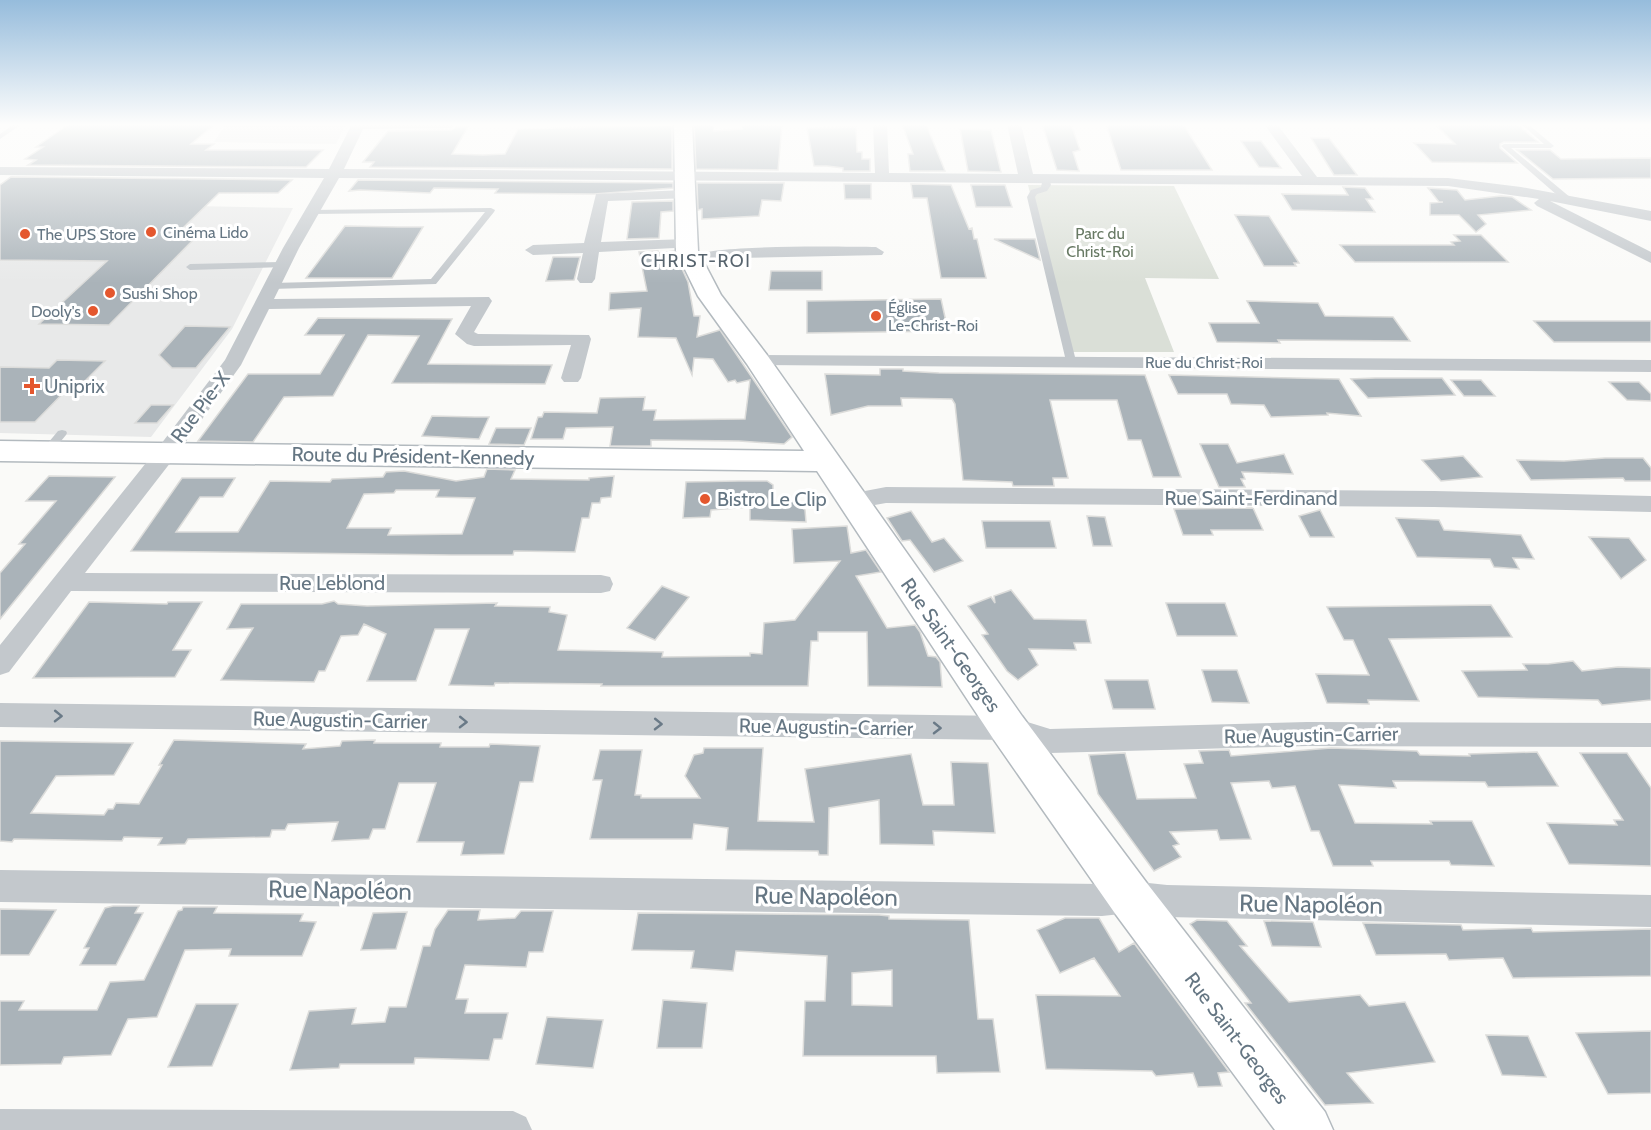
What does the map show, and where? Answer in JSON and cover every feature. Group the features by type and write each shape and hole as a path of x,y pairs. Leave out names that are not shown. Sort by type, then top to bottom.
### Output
{"street":[{"name":"Rue Pie-X","path":"0,664 166,453 234,361 282,266 332,177"},
{"path":"414,177 684,186 882,179 1448,182 1521,191 1651,216"},
{"name":"Rue Saint-Georges","path":"684,177 689,252 710,296 758,360 1008,728 1130,897 1307,1130"},
{"path":"1309,177 1312,181"},
{"path":"586,279 601,197 684,186"},
{"path":"1521,191 1651,258"},
{"path":"533,250 592,248 736,253 876,252"},
{"path":"263,304 483,301 464,334 474,340 582,339 570,378"},
{"name":"Rue du Christ-Roi","path":"758,360 1651,366"},
{"name":"Route du Président-Kennedy","path":"0,451 55,442 166,453 826,461"},
{"name":"Rue Saint-Ferdinand","path":"852,501 898,495 1434,499 1651,504"},
{"name":"Rue Leblond","path":"64,582 601,584"},
{"name":"Rue Augustin-Carrier","path":"0,715 1008,728 1050,741 1307,734 1651,735"},
{"name":"Rue Napoléon","path":"0,886 1102,900 1130,897 1179,901 1651,910"},
{"path":"0,1128 513,1130"}],"lane":[{"path":"1540,177 1568,200"},
{"path":"1046,180 1047,185 1044,189 1034,192 1031,197 1071,362"},
{"path":"272,286 434,282 491,210 312,212"},
{"path":"190,267 282,266"}],"shaded area":[{"path":"0,202 293,208 232,329 151,437 0,433"}],"green space":[{"name":"Parc du Christ-Roi","path":"1028,185 1174,186 1219,279 1145,278 1174,352 1069,352"}],"building":[{"path":"11,177 292,180 278,193 219,193 182,229 204,229 109,325 39,324 107,261 0,260 0,185"},
{"path":"1550,177 1651,177 1651,178 1553,179"},
{"path":"358,180 673,183 673,188 594,194 495,193 498,189 434,188 430,193 349,191"},
{"path":"697,183 784,183 781,201 762,200 759,216 702,219 702,209 698,210"},
{"path":"844,184 871,184 871,199 845,199"},
{"path":"911,184 951,185 969,229 972,228 974,239 977,239 986,278 941,278 927,198 913,198"},
{"path":"971,185 1005,185 1012,207 976,207"},
{"path":"1343,187 1365,188 1373,199 1366,199 1375,212 1292,210 1282,194 1348,195"},
{"path":"1428,188 1457,190 1465,200 1512,197 1531,210 1478,215 1486,224 1476,232 1459,215 1430,215 1430,203 1443,202 1439,202"},
{"path":"673,201 673,211 661,212 659,238 627,239 632,202"},
{"path":"1235,215 1269,216 1299,263 1294,263 1296,266 1264,266"},
{"path":"345,226 423,227 392,278 306,278"},
{"path":"1454,235 1481,235 1508,262 1355,262 1340,245 1454,245 1451,242 1460,241"},
{"path":"994,239 1035,239 1040,260"},
{"path":"658,251 658,253 674,251 688,282 694,316 700,316 697,337 720,330 792,437 784,444 651,440 651,446 610,446 613,427 566,428 563,439 531,439 538,417 542,417 544,412 597,413 600,398 645,397 643,410 656,410 654,420 745,419 750,380 737,383 735,380 728,382 713,359 694,358 692,375 676,338 638,337 641,308 609,310 610,293 647,291 639,252"},
{"path":"553,257 580,257 574,280 546,281"},
{"path":"771,271 822,271 822,290 769,290"},
{"name":"Église Le-Christ-Roi","path":"941,299 948,331 807,333 807,301"},
{"path":"1247,301 1318,303 1325,316 1393,317 1410,341 1217,342 1209,323 1259,323"},
{"path":"318,318 452,319 428,364 552,365 545,384 392,383 419,336 368,335 333,396 284,397 253,442 198,441 248,374 320,374 344,335 305,335"},
{"path":"1534,321 1651,321 1651,342 1554,342"},
{"path":"185,326 230,327 196,368 172,368 159,355"},
{"name":"Uniprix","path":"57,360 105,361 85,381 75,381 35,422 0,422 0,367 49,368"},
{"path":"880,369 939,373 1145,375 1181,477 1153,477 1141,440 1128,440 1117,400 1050,400 1068,478 1053,478 1054,486 1013,486 1012,482 963,480 955,404 952,399 901,398 902,406 868,406 831,415 825,374 880,375"},
{"path":"1169,375 1339,379 1361,416 1327,413 1328,415 1271,417 1264,405 1231,404 1227,394 1178,394"},
{"path":"1442,378 1455,395 1368,398 1351,379"},
{"path":"1451,380 1481,380 1495,396 1464,396"},
{"path":"1609,382 1639,382 1651,394 1651,401 1627,400"},
{"path":"151,405 173,405 157,423 135,423"},
{"path":"432,416 489,417 479,439 422,436"},
{"path":"496,428 531,428 524,445 489,444"},
{"path":"1200,444 1228,444 1237,463 1284,454 1293,474 1242,472 1245,479 1241,479 1245,487 1219,487"},
{"path":"1463,456 1482,477 1441,481 1422,460"},
{"path":"1643,458 1651,468 1651,481 1625,481 1623,478 1531,480 1517,460 1564,461"},
{"path":"487,469 515,470 511,479 589,480 589,478 614,476 611,497 601,498 600,503 592,503 589,518 582,518 575,552 514,551 513,555 451,555 131,551 182,478 235,478 223,497 200,497 176,532 238,532 270,481 330,482 332,479 383,477 386,472 404,471 456,481 484,477","holes":["396,490 439,490 436,497 475,498 462,534 388,535 391,528 347,528 364,494 394,493"]},
{"path":"49,476 115,477 0,619 0,573 25,544 19,544 56,501 26,501"},
{"path":"767,481 773,485 773,502 798,501 798,505 805,510 806,522 750,520 750,507 711,510 710,517 683,518 686,482"},
{"path":"1253,508 1263,530 1211,530 1213,535 1183,535 1174,509"},
{"path":"1320,510 1334,537 1310,537 1299,516"},
{"path":"911,511 932,542 944,538 963,561 934,572 910,540 902,541 887,518"},
{"path":"1087,516 1105,517 1112,546 1093,546"},
{"path":"1396,518 1439,520 1444,530 1521,535 1534,559 1513,558 1519,569 1494,567 1490,559 1417,557"},
{"path":"982,521 1050,521 1056,548 986,548"},
{"path":"847,526 851,553 866,550 881,572 856,576 887,628 915,625 920,632 928,656 936,657 940,662 942,687 868,686 867,632 818,632 818,641 811,641 808,686 601,686 602,684 495,683 494,686 449,685 469,629 435,629 416,681 367,681 386,634 364,624 358,635 341,636 325,671 319,671 314,682 221,680 253,628 227,629 241,604 322,604 334,601 338,604 367,606 497,603 495,606 550,607 549,612 567,615 558,650 663,652 662,657 762,654 764,623 795,620 840,561 794,563 792,529"},
{"path":"1589,537 1629,538 1646,560 1621,579"},
{"path":"662,586 689,597 655,640 627,628"},
{"path":"1011,590 1034,619 1086,620 1091,643 1074,643 1076,650 1029,649 1038,665 1018,680 1007,671 982,635 988,634 968,606 991,597 995,603 994,596"},
{"path":"89,602 167,604 168,602 202,602 173,650 191,650 175,677 33,678"},
{"path":"1166,603 1225,603 1237,636 1177,636"},
{"path":"1491,605 1512,637 1389,639 1419,701 1368,700 1369,704 1327,703 1316,674 1369,675 1353,640 1344,640 1327,607"},
{"path":"1573,661 1582,671 1618,667 1651,668 1651,700 1602,705 1598,700 1478,697 1462,671 1527,670 1523,664"},
{"path":"1202,670 1237,670 1249,703 1212,702"},
{"path":"1105,680 1148,680 1155,709 1113,709"},
{"path":"174,740 306,744 303,749 340,746 342,741 375,740 374,743 441,743 440,747 489,747 490,744 540,746 533,782 520,782 504,854 461,855 464,842 417,842 436,783 399,783 385,829 373,829 369,839 332,841 338,822 288,824 285,830 272,830 270,837 188,839 185,844 158,845 162,838 124,837 122,841 14,839 12,842 0,841 0,741 133,743 114,775 56,776 31,813 104,815 108,809 113,809 116,803 139,804"},
{"path":"704,748 763,748 758,821 814,822 805,769 911,754 923,805 954,805 951,762 988,763 995,833 933,831 934,845 880,844 879,800 829,808 828,855 819,855 818,851 726,850 728,828 694,824 692,839 590,839 602,780 593,780 600,750 642,750 635,795 641,795 641,798 700,798 685,776 694,755 703,753"},
{"path":"1331,748 1417,751 1420,755 1470,756 1469,754 1537,752 1558,786 1488,787 1485,782 1393,781 1396,788 1339,785 1355,823 1432,824 1430,821 1472,821 1494,866 1451,865 1449,861 1371,861 1373,866 1333,866 1319,831 1311,831 1295,786 1272,788 1269,781 1231,783 1251,839 1220,840 1217,830 1170,832 1179,844 1173,846 1181,857 1154,871 1098,794 1089,755 1125,753 1137,799 1196,798 1184,764 1203,763 1199,751 1229,750 1231,756"},
{"path":"1580,753 1627,753 1651,788 1651,866 1569,864 1547,823 1617,825 1614,820 1623,820"},
{"path":"139,906 135,913 143,913 116,965 80,965 89,948 84,948 105,908"},
{"path":"183,907 217,907 214,913 303,914 300,921 316,922 302,956 229,956 231,949 185,950 157,1017 128,1019 111,1055 64,1057 61,1064 0,1065 0,1001 24,1001 19,1010 97,1010 110,982 144,980 178,911"},
{"path":"0,909 56,910 29,955 0,955"},
{"path":"448,910 480,910 478,920 515,918 521,911 553,911 543,952 529,952 526,967 465,965 456,999 468,999 465,1013 508,1013 502,1039 494,1039 489,1060 415,1058 414,1064 340,1064 339,1068 290,1070 309,1011 356,1008 352,1024 385,1022 389,1007 406,1007 423,946 430,946 435,929"},
{"path":"407,912 396,949 361,950 373,913"},
{"path":"638,913 879,915 889,916 889,919 969,920 978,1019 993,1019 1000,1072 937,1073 936,1056 803,1056 805,1001 825,1001 827,956 736,951 733,971 691,968 694,951 632,950","holes":["892,970 892,1006 852,1005 852,973"]},
{"path":"1065,918 1099,918 1119,952 1134,943 1229,1072 1218,1073 1222,1086 1198,1087 1193,1073 1156,1076 1152,1071 1046,1069 1036,995 1120,996 1094,958 1060,973 1037,930"},
{"path":"1197,920 1227,921 1247,946 1240,946 1289,1002 1360,995 1369,1006 1405,1002 1435,1062 1347,1073 1373,1103 1325,1105 1245,1003 1251,1003 1190,924"},
{"path":"1264,921 1313,922 1321,947 1272,946"},
{"path":"1363,923 1461,925 1463,930 1531,928 1533,932 1651,929 1651,976 1513,978 1503,958 1449,960 1446,954 1376,955"},
{"path":"663,1000 707,1003 702,1048 657,1048"},
{"path":"196,1004 238,1004 212,1066 168,1067"},
{"path":"547,1017 603,1020 593,1068 536,1064"},
{"path":"1651,1031 1651,1093 1608,1094 1576,1033"},
{"path":"1486,1035 1528,1036 1546,1077 1502,1075"}],"place":[{"name":"Cinéma Lido","path":"151,232"},
{"name":"The UPS Store","path":"25,234"},
{"name":"Sushi Shop","path":"110,293"},
{"name":"Dooly's","path":"93,311"},
{"name":"Église Le-Christ-Roi","path":"876,316"},
{"name":"Uniprix","path":"32,386"},
{"name":"Bistro Le Clip","path":"705,499"}],"district":[{"name":"CHRIST-ROI","path":"696,261"}]}
